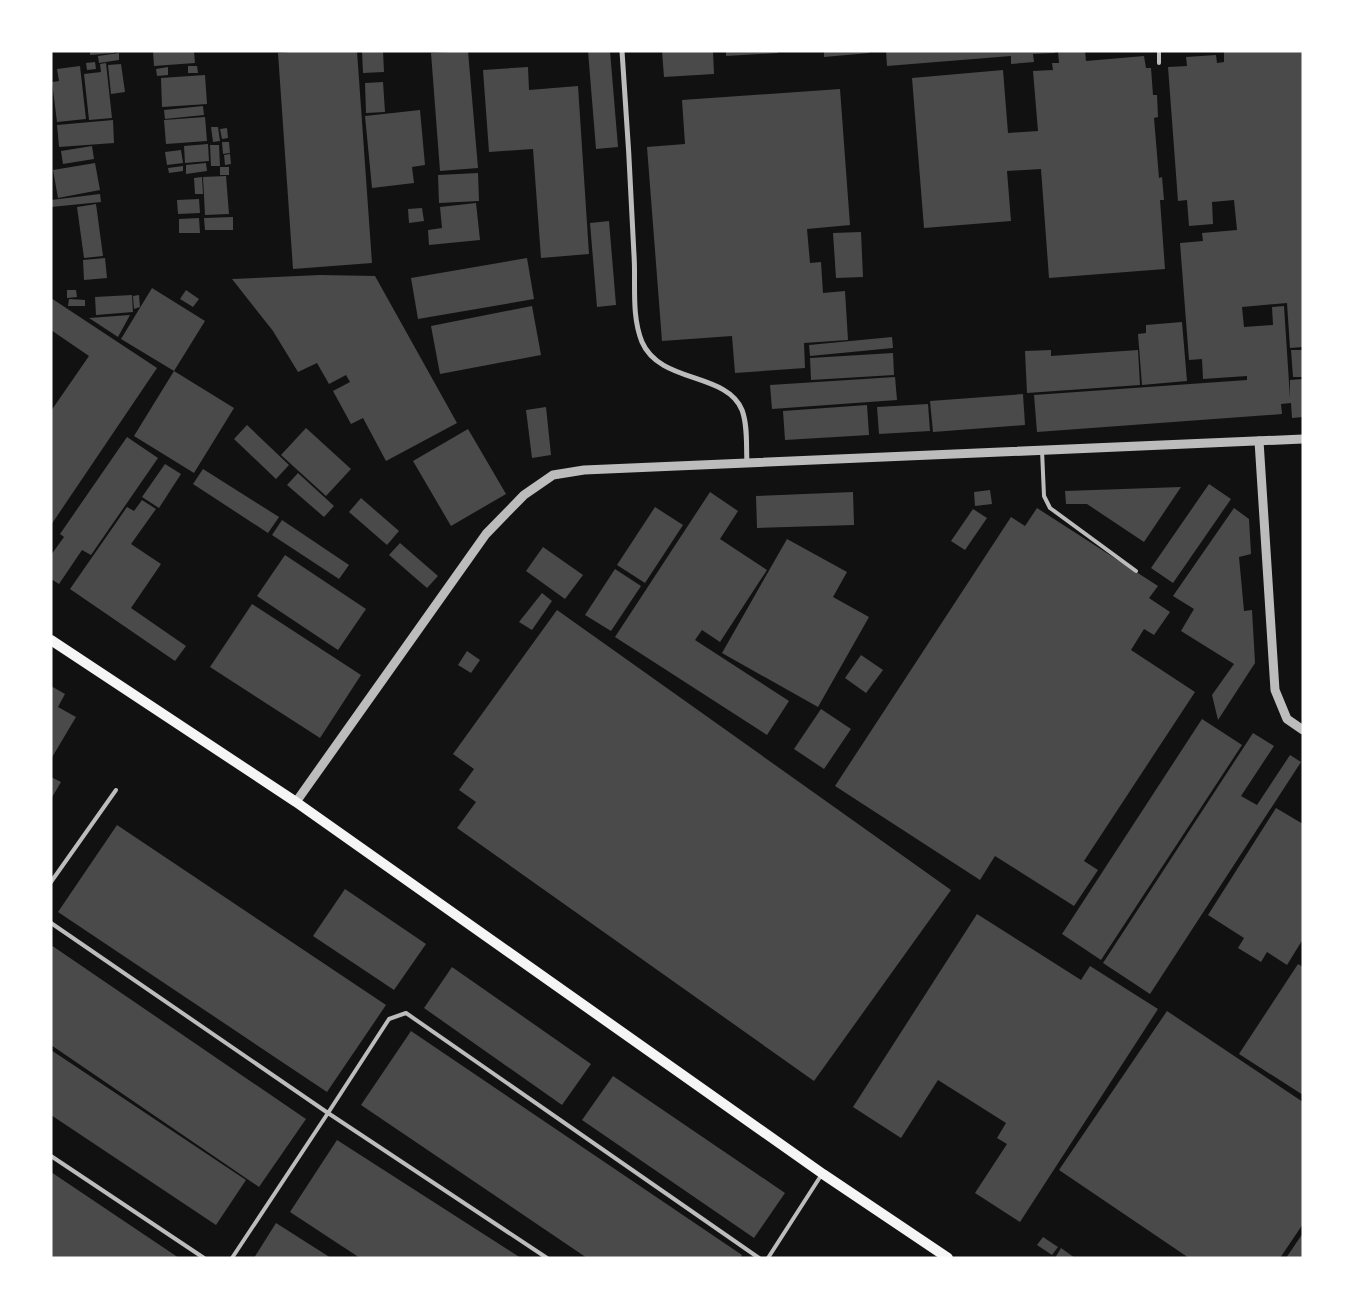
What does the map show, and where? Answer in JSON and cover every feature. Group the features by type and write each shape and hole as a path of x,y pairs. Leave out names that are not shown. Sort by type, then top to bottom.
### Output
{"main road":[{"path":"51,640 296,802 822,1174 948,1258"}],"street":[{"path":"622,51 635,264 634,306 642,342 653,359 673,371 706,381 731,396 742,409 747,463"},
{"path":"296,802 486,534 524,495 553,475 584,470 1303,439"},
{"path":"1259,441 1275,690 1287,719 1303,730"}],"lane":[{"path":"1159,51 1159,63"},
{"path":"1042,450 1044,496 1050,508 1136,571"},
{"path":"51,882 116,790"},
{"path":"51,923 328,1113 547,1258"},
{"path":"232,1258 389,1019 406,1013 759,1258"},
{"path":"51,1156 204,1258"},
{"path":"768,1258 822,1174"}],"building":[{"path":"90,51 114,51 114,53 90,55"},
{"path":"153,51 194,51 195,63 154,66"},
{"path":"357,51 372,263 293,269 278,53"},
{"path":"362,51 383,51 384,72 363,73"},
{"path":"468,51 478,168 440,171 431,53"},
{"path":"588,51 610,51 618,147 596,149"},
{"path":"662,51 713,51 714,74 664,77"},
{"path":"726,51 778,51 778,53 726,56"},
{"path":"824,51 869,51 869,53 824,57"},
{"path":"886,51 1055,51 1055,53 1033,54 1034,62 1011,64 1011,56 887,66"},
{"path":"1058,51 1085,51 1086,61 1144,56 1146,68 1151,68 1153,95 1157,95 1158,117 1154,118 1159,178 1162,177 1164,200 1160,200 1165,269 1049,278 1041,169 1007,171 1011,221 924,228 912,78 1003,70 1008,133 1038,131 1033,71 1053,70 1052,63 1059,63"},
{"path":"1224,51 1303,51 1303,347 1290,348 1287,303 1242,307 1244,327 1273,325 1272,307 1284,306 1290,398 1290,380 1303,379 1303,417 1292,418 1291,403 1281,404 1282,414 1037,432 1034,395 1247,380 1247,376 1203,379 1202,359 1189,360 1180,243 1203,241 1202,233 1237,230 1234,200 1212,202 1213,224 1189,226 1187,200 1178,201 1168,67 1187,66 1186,57 1216,55 1217,63 1224,62"},
{"path":"119,53 119,60 99,63 98,56"},
{"path":"95,62 96,69 87,70 86,63"},
{"path":"106,63 112,118 89,120 84,74 101,72 100,64"},
{"path":"121,64 125,92 111,94 108,65"},
{"path":"80,66 86,119 57,122 52,82 59,81 57,69"},
{"path":"188,66 197,66 198,73 188,73"},
{"path":"168,67 168,75 157,76 156,69"},
{"path":"528,67 529,90 578,86 589,254 541,258 533,149 489,152 483,70"},
{"path":"205,75 207,104 162,107 161,78"},
{"path":"383,82 385,112 366,113 365,83"},
{"path":"840,89 850,225 807,229 810,263 821,262 823,293 845,291 848,340 804,343 805,368 735,373 732,336 662,341 647,147 685,144 682,100"},
{"path":"203,106 204,115 165,119 164,110"},
{"path":"420,110 425,165 412,167 414,183 372,188 365,116"},
{"path":"205,117 207,141 166,144 164,120"},
{"path":"113,120 114,143 59,147 57,125"},
{"path":"211,127 218,127 220,141 213,142"},
{"path":"227,128 228,138 222,139 220,129"},
{"path":"222,142 229,142 230,153 223,154"},
{"path":"208,144 209,161 185,163 184,146"},
{"path":"210,145 219,145 220,166 211,166"},
{"path":"92,146 94,159 63,164 61,151"},
{"path":"181,150 183,163 167,165 165,152"},
{"path":"230,154 231,164 225,165 224,155"},
{"path":"95,163 100,190 58,198 53,170"},
{"path":"206,163 207,171 186,174 186,165"},
{"path":"183,166 183,171 169,173 168,168"},
{"path":"220,167 229,167 229,175 220,175"},
{"path":"478,173 479,201 439,203 438,175"},
{"path":"226,176 229,214 205,215 203,177"},
{"path":"202,177 203,194 195,194 194,178"},
{"path":"100,194 101,202 51,207 51,200"},
{"path":"199,199 200,213 178,214 177,200"},
{"path":"476,203 480,240 429,245 428,230 442,228 440,207"},
{"path":"96,204 103,256 84,258 77,207"},
{"path":"422,208 424,221 409,223 408,209"},
{"path":"233,217 233,230 205,230 204,218"},
{"path":"199,218 200,233 179,233 179,219"},
{"path":"609,221 616,305 597,307 590,223"},
{"path":"861,232 863,277 836,278 833,233"},
{"path":"105,258 107,278 84,280 83,260"},
{"path":"527,258 534,299 418,319 411,278"},
{"path":"320,275 375,276 457,423 386,461 363,418 351,424 333,391 350,382 346,375 329,384 317,363 298,372 273,331 232,279"},
{"path":"152,288 205,321 174,371 121,339"},
{"path":"67,290 76,290 77,297 67,298"},
{"path":"186,290 199,299 193,307 180,299"},
{"path":"132,295 133,312 96,315 95,297"},
{"path":"139,295 140,307 134,309 133,296"},
{"path":"51,298 157,368 51,525 51,411 89,356 51,330"},
{"path":"69,299 85,300 85,306 68,306"},
{"path":"532,306 541,355 440,374 431,326"},
{"path":"130,315 118,337 89,318"},
{"path":"1182,322 1187,381 1142,385 1138,334 1146,333 1146,325"},
{"path":"892,337 893,348 810,356 809,345"},
{"path":"1051,350 1051,356 1138,350 1140,385 1027,393 1025,351"},
{"path":"1291,350 1303,350 1303,377 1293,377"},
{"path":"893,353 894,375 811,380 810,358"},
{"path":"174,371 234,408 194,473 134,436"},
{"path":"895,377 897,400 772,409 770,385"},
{"path":"1023,394 1025,425 933,432 930,401"},
{"path":"928,404 930,431 879,434 877,407"},
{"path":"867,405 869,435 785,440 783,411"},
{"path":"546,407 551,455 532,458 526,410"},
{"path":"247,425 289,465 276,479 234,439"},
{"path":"306,428 351,469 326,496 281,455"},
{"path":"468,429 506,494 451,526 413,461"},
{"path":"127,437 158,458 91,555 82,550 59,584 51,579 51,555 64,537 60,534"},
{"path":"165,464 181,474 159,508 142,497"},
{"path":"203,469 279,517 268,533 193,484"},
{"path":"298,473 334,506 324,517 287,485"},
{"path":"1209,484 1231,499 1173,583 1151,568"},
{"path":"1181,487 1144,542 1087,504 1066,504 1065,491"},
{"path":"990,490 992,504 975,506 974,492"},
{"path":"710,492 738,511 720,539 767,570 720,642 702,630 695,640 789,701 767,735 615,637"},
{"path":"853,492 854,525 757,528 756,496"},
{"path":"361,498 399,531 387,545 349,512"},
{"path":"142,500 156,509 131,544 161,564 131,608 186,646 175,661 70,589 127,507 134,511"},
{"path":"655,507 683,525 645,583 617,565"},
{"path":"1037,508 1158,586 1149,598 1170,612 1154,635 1144,629 1131,650 1195,692 1084,861 1098,870 1074,906 995,856 980,880 835,786 1011,517 1025,526"},
{"path":"1234,508 1249,519 1251,554 1239,557 1244,611 1252,610 1255,663 1218,720 1212,695 1234,664 1181,631 1194,609 1173,596"},
{"path":"973,509 987,518 965,550 951,541"},
{"path":"282,520 349,565 339,579 272,535"},
{"path":"787,539 847,572 833,597 869,617 818,707 722,653"},
{"path":"400,543 438,576 427,588 389,555"},
{"path":"543,547 583,575 565,599 526,571"},
{"path":"285,555 366,609 338,650 257,596"},
{"path":"615,569 641,586 611,631 585,615"},
{"path":"542,593 552,601 532,630 519,622"},
{"path":"252,604 361,675 320,738 210,667"},
{"path":"557,610 951,890 814,1081 457,828 476,802 459,790 474,769 453,754"},
{"path":"467,651 480,660 471,673 458,665"},
{"path":"861,655 883,670 866,693 845,678"},
{"path":"51,686 65,694 58,707 76,717 51,759"},
{"path":"821,709 851,729 824,769 794,749"},
{"path":"1202,719 1242,745 1101,960 1062,934"},
{"path":"1253,733 1274,746 1241,796 1257,805 1290,755 1301,762 1150,994 1103,963"},
{"path":"51,777 61,782 51,799"},
{"path":"1276,808 1303,824 1303,939 1287,965 1267,952 1261,962 1238,948 1244,938 1208,915"},
{"path":"117,825 386,1005 327,1092 58,912"},
{"path":"345,889 426,944 394,990 313,936"},
{"path":"977,914 1081,980 1090,966 1158,1009 1020,1222 975,1193 1007,1144 997,1138 1006,1123 938,1080 901,1138 853,1107"},
{"path":"51,945 306,1119 259,1187 51,1045"},
{"path":"1298,964 1303,967 1303,1095 1239,1054"},
{"path":"452,967 591,1064 562,1105 424,1008"},
{"path":"1167,1011 1303,1102 1303,1224 1280,1258 1189,1258 1059,1170"},
{"path":"411,1031 742,1255 740,1258 587,1258 361,1105"},
{"path":"51,1050 246,1180 216,1225 51,1115"},
{"path":"613,1076 785,1193 754,1238 582,1120"},
{"path":"337,1140 521,1258 360,1258 290,1212"},
{"path":"51,1172 179,1258 51,1258"},
{"path":"276,1223 331,1258 254,1258"},
{"path":"1303,1233 1303,1258 1286,1258"},
{"path":"1043,1237 1058,1247 1052,1255 1037,1245"},
{"path":"1061,1248 1075,1258 1055,1258"}]}
